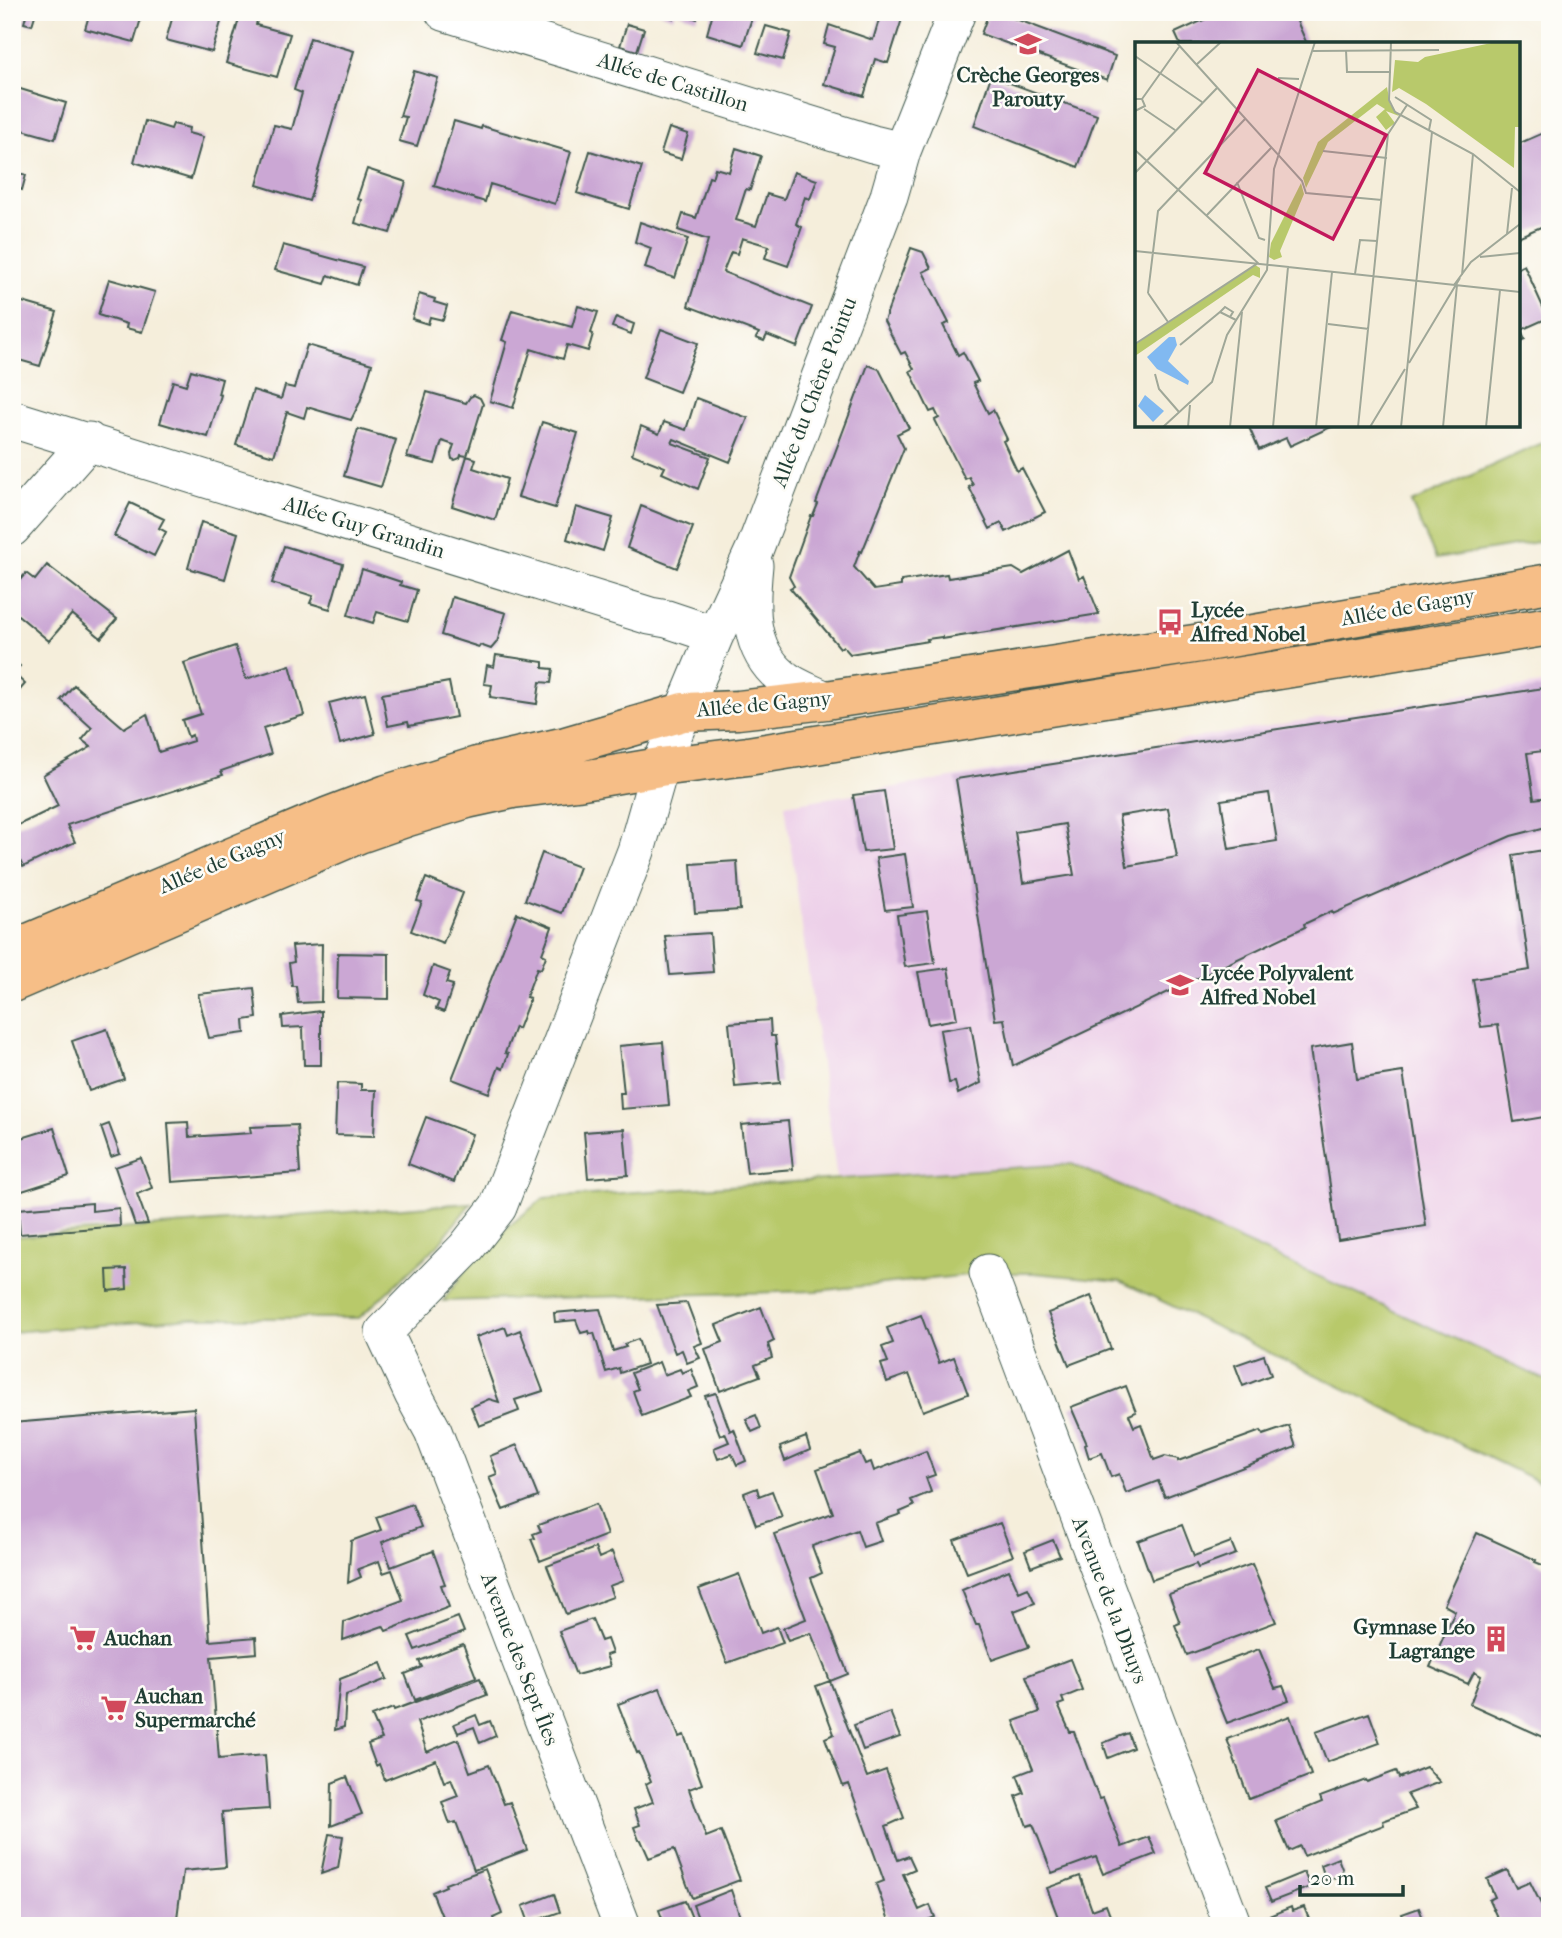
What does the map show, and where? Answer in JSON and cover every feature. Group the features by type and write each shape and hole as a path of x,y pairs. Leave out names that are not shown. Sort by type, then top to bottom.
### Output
{"main road":[{"name":"Allée de Gagny","path":"12,950 387,794 477,765 566,746 683,712 738,710 826,700 1242,636 1550,583"},
{"name":"Allée de Gagny","path":"12,983 359,834 467,799 513,789 660,766 761,754 1550,626"}],"street":[{"name":"Allée de Castillon","path":"444,12 902,151"},
{"name":"Allée du Chêne Pointu","path":"660,766 755,548 889,196 902,151 957,12"},
{"name":"Allée Guy Grandin","path":"12,419 715,635"},
{"path":"12,528 89,441"},
{"path":"755,548 750,599 754,639 769,663 783,678 826,700"},
{"name":"Avenue des Sept Îles","path":"622,1926 433,1431 412,1394 384,1332 466,1248 498,1207 636,850 660,766"},
{"name":"Avenue de la Dhuys","path":"988,1273 1233,1926"}],"shaded area":[{"name":"Lycée Polyvalent Alfred Nobel","path":"1550,683 1550,1382 1072,1164 837,1179 785,805 1442,698"}],"green space":[{"path":"1550,439 1550,540 1436,559 1411,503"},
{"path":"1072,1164 1550,1382 1550,1487 1120,1281 1034,1273 988,1273 816,1291 443,1301 468,1267 499,1234 544,1198"},
{"path":"471,1203 437,1246 359,1318 192,1318 12,1332 12,1237"}],"building":[{"path":"27,12 36,12 32,25 24,23"},
{"path":"90,12 143,12 134,42 85,29"},
{"path":"174,12 224,12 212,52 166,40"},
{"path":"658,12 674,12 673,18"},
{"path":"677,12 699,12 697,19"},
{"path":"713,12 754,12 743,45 707,34"},
{"path":"989,12 997,12 1115,56 1107,80 981,34"},
{"path":"1221,12 1293,12 1306,42 1179,42 1175,33"},
{"path":"881,13 902,19 888,63 875,59 864,96 824,84 835,47 824,44 829,25 873,40"},
{"path":"240,16 257,20 256,25 290,34 277,77 226,63"},
{"path":"627,24 644,29 637,51 620,46"},
{"path":"766,26 791,33 783,60 757,53"},
{"path":"310,38 354,51 309,201 257,185 274,125 292,129 302,93 294,90"},
{"path":"414,71 438,78 417,146 399,141 406,117 400,116"},
{"path":"991,76 1097,115 1078,167 974,126"},
{"path":"17,88 66,103 55,139 12,127 12,94 15,95"},
{"path":"145,121 171,129 173,124 189,128 188,133 203,137 191,179 134,162"},
{"path":"454,121 481,129 482,126 571,152 555,204 490,184 485,202 434,186"},
{"path":"669,128 688,134 681,159 661,153"},
{"path":"1550,130 1550,223 1520,236 1520,143"},
{"path":"736,148 761,156 750,190 746,189 736,220 756,226 767,194 784,199 794,172 817,180 810,199 805,197 796,224 802,227 788,266 765,258 769,246 742,238 737,254 731,252 723,272 812,307 797,347 767,335 764,341 756,338 759,333 688,306 708,240 678,230 683,214 696,218 709,177 712,178 715,168 729,172"},
{"path":"590,151 642,167 629,209 577,193"},
{"path":"367,169 406,182 390,233 355,223 361,200 357,199"},
{"path":"12,171 26,175 22,190 12,187"},
{"path":"640,222 688,239 675,278 645,268 651,248 635,242"},
{"path":"283,245 363,267 357,285 328,275 325,284 275,270"},
{"path":"911,248 923,252 931,268 923,272 949,323 943,325 958,355 963,352 978,381 973,383 988,413 993,410 1007,439 1003,441 1017,471 1022,468 1045,512 1006,532 1001,523 990,529 969,487 973,485 969,477 965,479 935,420 939,418 935,410 930,412 910,371 914,369 905,352 901,354 884,321"},
{"path":"1524,265 1548,318 1521,330 1525,339 1520,341 1520,267"},
{"path":"109,279 155,292 142,332 98,315"},
{"path":"419,294 447,306 443,320 430,317 428,324 412,319"},
{"path":"12,299 57,312 40,366 12,358"},
{"path":"578,306 598,312 588,351 567,345 563,359 531,349 513,408 490,401 507,342 502,340 512,310 572,327"},
{"path":"616,317 634,324 631,334 612,327"},
{"path":"661,329 698,343 679,392 643,378"},
{"path":"307,345 372,364 360,402 351,420 307,407 304,418 287,412 274,456 236,445 253,390 281,399 285,386 294,388"},
{"path":"868,365 879,369 909,428 897,434 904,448 854,567 874,590 901,586 901,581 947,574 948,578 1013,568 1023,574 1068,550 1079,579 1084,576 1099,614 942,639 927,639 928,641 850,654 843,646 840,648 790,588 794,586 789,577"},
{"path":"191,370 222,379 218,394 221,395 208,437 160,423 173,381 186,385"},
{"path":"427,392 466,403 474,395 480,398 483,404 467,456 461,455 460,458 452,459 454,445 442,441 435,464 407,457"},
{"path":"696,398 748,418 730,462 674,439 672,443 710,457 698,489 662,473 665,467 632,454 641,426 659,434 664,422 686,430"},
{"path":"542,422 578,433 555,508 518,497"},
{"path":"1249,427 1331,427 1290,446 1286,438 1259,450"},
{"path":"358,429 396,440 381,487 344,476"},
{"path":"467,456 476,459 473,468 507,479 495,520 452,506"},
{"path":"130,503 164,519 159,528 166,532 154,556 114,536"},
{"path":"641,506 693,527 677,568 627,548"},
{"path":"576,507 613,518 603,551 567,539"},
{"path":"201,522 238,533 225,579 188,568"},
{"path":"284,546 343,564 330,609 310,603 313,596 272,583"},
{"path":"47,565 117,619 101,638 72,614 49,641 12,610 12,589 26,573 35,580"},
{"path":"362,569 417,590 408,621 377,612 373,623 348,615"},
{"path":"452,597 506,613 497,642 491,649 441,635"},
{"path":"235,646 246,679 290,665 304,715 263,728 271,754 221,771 223,775 67,825 75,842 23,867 17,854 12,856 12,828 58,806 43,775 91,747 82,740 92,728 61,700 74,685 124,728 147,714 159,752 193,741 192,735 188,737 182,720 201,714 184,663"},
{"path":"496,655 543,662 543,668 553,669 551,683 540,682 537,704 490,697 492,685 484,684 487,665 494,667"},
{"path":"12,659 20,666 13,673 25,684 12,699"},
{"path":"449,682 456,717 409,726 408,722 388,726 382,694"},
{"path":"1550,687 1550,750 1527,753 1534,799 1550,797 1550,826 1511,836 1333,914 1332,911 1304,924 1305,927 1013,1066 1004,1019 995,1020 956,779","holes":["1269,793 1277,841 1229,849 1221,800","1168,808 1177,857 1127,866 1119,816","1065,824 1074,875 1023,883 1015,832"]},
{"path":"365,694 375,734 340,744 329,703"},
{"path":"884,791 893,849 863,852 853,795"},
{"path":"1550,849 1550,1116 1514,1122 1498,1025 1481,1027 1473,979 1530,970 1513,855"},
{"path":"542,853 579,867 562,913 525,900"},
{"path":"905,854 913,907 885,910 876,858"},
{"path":"737,861 740,910 695,913 691,864"},
{"path":"426,878 463,893 443,943 411,931 422,902 417,901"},
{"path":"927,911 935,963 905,967 897,915"},
{"path":"517,913 552,927 542,954 546,956 541,969 537,968 526,997 530,998 505,1053 508,1054 503,1069 499,1067 489,1093 452,1079"},
{"path":"710,933 713,972 670,975 665,936"},
{"path":"322,944 321,1002 298,1003 296,986 292,986 289,963 294,962 292,946"},
{"path":"338,953 389,954 389,999 337,998"},
{"path":"433,966 450,972 446,983 453,985 444,1012 436,1009 439,1002 423,995"},
{"path":"948,968 957,1019 928,1024 918,972"},
{"path":"254,988 257,1018 244,1020 245,1033 209,1038 198,994"},
{"path":"321,1011 321,1065 304,1065 303,1027 283,1028 282,1016"},
{"path":"770,1020 771,1036 775,1036 780,1083 735,1087 729,1023"},
{"path":"971,1025 981,1083 958,1094 955,1082 949,1083 940,1030"},
{"path":"107,1029 124,1079 89,1091 72,1041"},
{"path":"663,1042 669,1105 621,1109 620,1093 624,1093 619,1046"},
{"path":"1352,1042 1357,1079 1403,1072 1426,1226 1338,1240 1310,1049"},
{"path":"337,1083 361,1084 361,1090 376,1090 374,1136 335,1135"},
{"path":"426,1117 472,1134 454,1182 408,1164"},
{"path":"788,1121 793,1169 747,1173 741,1125"},
{"path":"188,1122 189,1137 251,1133 250,1127 297,1125 300,1173 172,1182 168,1123"},
{"path":"109,1124 120,1154 111,1157 101,1127"},
{"path":"54,1128 69,1176 19,1192 12,1171 12,1141"},
{"path":"624,1129 628,1175 588,1178 584,1132"},
{"path":"141,1158 152,1188 137,1194 148,1224 135,1225 115,1167"},
{"path":"92,1203 92,1211 119,1208 120,1226 20,1234 18,1209"},
{"path":"126,1269 127,1289 108,1291 107,1270"},
{"path":"1091,1296 1111,1349 1069,1365 1048,1313"},
{"path":"687,1303 702,1343 694,1346 700,1358 687,1363 682,1350 675,1353 657,1305"},
{"path":"761,1307 774,1341 768,1344 772,1358 755,1365 760,1376 720,1391 705,1349 723,1342 716,1325"},
{"path":"600,1309 613,1351 638,1339 646,1364 620,1373 619,1368 606,1372 594,1333 581,1333 576,1320 555,1322 554,1313"},
{"path":"921,1315 939,1363 954,1357 968,1394 923,1411 909,1374 887,1382 881,1364 888,1362 882,1347 893,1343 887,1328"},
{"path":"505,1327 508,1335 520,1330 543,1391 515,1400 519,1411 479,1426 471,1407 489,1399 499,1402 476,1337"},
{"path":"1264,1355 1271,1375 1243,1386 1235,1365"},
{"path":"659,1362 664,1375 680,1369 682,1373 691,1369 698,1387 688,1391 691,1397 642,1416 633,1391 638,1389 631,1373"},
{"path":"1126,1386 1136,1412 1129,1415 1134,1427 1141,1424 1154,1460 1165,1456 1178,1461 1261,1431 1263,1435 1289,1426 1296,1447 1165,1497 1158,1481 1126,1493 1119,1474 1111,1477 1102,1453 1089,1458 1085,1445 1087,1444 1071,1407"},
{"path":"716,1393 730,1431 734,1429 746,1461 737,1465 732,1454 718,1459 714,1448 729,1442 725,1433 720,1435 705,1396"},
{"name":"Auchan Supermarché","path":"194,1408 210,1641 256,1637 257,1653 211,1657 219,1759 265,1755 269,1809 222,1812 226,1867 183,1871 176,1926 14,1926 12,1423"},
{"path":"756,1415 761,1428 752,1432 746,1419"},
{"path":"806,1437 810,1450 785,1461 780,1447"},
{"path":"517,1445 538,1497 503,1510 489,1477 497,1474 490,1456"},
{"path":"926,1451 935,1475 926,1478 931,1492 911,1500 914,1506 900,1512 901,1514 875,1523 881,1541 863,1547 857,1530 812,1546 822,1573 811,1578 848,1674 830,1681 811,1633 788,1641 783,1628 806,1619 774,1534 833,1513 817,1469 860,1453 865,1464 871,1462 874,1471"},
{"path":"757,1488 759,1496 772,1491 782,1517 756,1525 744,1493"},
{"path":"412,1504 421,1527 382,1542 391,1567 433,1551 445,1584 441,1585 449,1607 386,1631 383,1626 343,1640 344,1622 403,1600 392,1570 383,1573 379,1561 358,1569 361,1577 348,1583 351,1541 381,1530 376,1517"},
{"path":"596,1504 607,1535 540,1561 531,1539 535,1538 533,1534 541,1531 538,1525"},
{"path":"1000,1523 1013,1556 967,1573 954,1540"},
{"path":"1182,1525 1194,1556 1231,1542 1236,1554 1198,1568 1196,1564 1152,1580 1138,1541"},
{"name":"Gymnase Léo Lagrange","path":"1477,1533 1550,1568 1550,1740 1470,1704 1481,1676 1474,1672 1468,1684 1430,1667 1455,1611 1444,1605"},
{"path":"1053,1540 1060,1556 1031,1567 1025,1551"},
{"path":"595,1548 599,1558 612,1552 623,1581 609,1586 613,1597 566,1614 547,1566"},
{"path":"1252,1564 1276,1622 1187,1655 1175,1625 1180,1623 1169,1594"},
{"path":"1009,1570 1019,1592 1028,1588 1035,1603 1014,1611 1029,1647 992,1660 962,1590"},
{"path":"739,1574 761,1633 777,1627 783,1643 727,1663 699,1589"},
{"path":"458,1617 464,1632 415,1650 409,1636"},
{"path":"592,1619 601,1641 607,1639 612,1653 606,1655 610,1666 576,1675 559,1631"},
{"path":"463,1644 476,1677 415,1700 405,1674 422,1667 419,1661"},
{"path":"1259,1649 1275,1688 1283,1686 1289,1700 1227,1723 1205,1669"},
{"path":"1070,1659 1082,1690 1062,1698 1064,1703 1058,1705 1070,1732 1074,1732 1099,1799 1103,1798 1122,1847 1149,1837 1156,1854 1103,1874 1096,1857 1052,1873 1033,1824 1027,1826 1016,1796 1024,1793 1017,1775 1033,1769 1014,1721 1040,1712 1026,1676"},
{"path":"381,1663 387,1679 346,1695 344,1727 335,1730 340,1679"},
{"path":"480,1678 487,1695 417,1722 427,1752 458,1739 470,1772 489,1765 504,1804 510,1802 527,1850 474,1870 456,1822 450,1824 442,1802 458,1796 451,1779 444,1782 436,1760 385,1780 379,1764 376,1766 368,1744 382,1739 372,1716"},
{"path":"830,1681 867,1777 886,1770 904,1818 886,1826 898,1860 909,1856 915,1869 903,1874 919,1910 930,1905 935,1917 923,1922 925,1926 891,1926 876,1884 884,1881 849,1784 843,1786 825,1738 834,1734 816,1686"},
{"path":"660,1688 679,1737 684,1735 702,1784 689,1789 706,1837 721,1831 740,1880 692,1898 674,1849 649,1858 634,1827 640,1825 634,1809 653,1802 646,1784 651,1781 618,1704"},
{"path":"890,1712 900,1737 863,1750 854,1725"},
{"path":"1369,1713 1380,1743 1327,1762 1316,1732"},
{"path":"476,1715 480,1725 490,1721 496,1736 480,1743 474,1727 458,1733 454,1724"},
{"path":"1290,1716 1311,1775 1249,1799 1227,1739"},
{"path":"1128,1733 1133,1748 1108,1758 1103,1743"},
{"path":"1426,1767 1440,1782 1407,1794 1416,1809 1383,1821 1384,1825 1304,1856 1300,1846 1289,1851 1276,1821 1322,1802 1320,1797 1366,1780 1367,1782 1396,1771 1399,1778"},
{"path":"347,1777 362,1814 331,1826 332,1783"},
{"path":"329,1834 343,1836 338,1868 321,1874"},
{"path":"1338,1858 1344,1874 1326,1881 1321,1865"},
{"path":"485,1869 502,1914 493,1918 496,1926 439,1926 437,1921 443,1919 432,1892 446,1886 445,1884"},
{"path":"1507,1870 1516,1888 1530,1882 1549,1920 1534,1926 1501,1926 1489,1900 1495,1897 1487,1879"},
{"path":"1304,1872 1310,1887 1271,1902 1265,1888"},
{"path":"1080,1876 1092,1910 1106,1905 1114,1926 1045,1926 1059,1920 1047,1888"},
{"path":"731,1890 743,1926 701,1926 693,1905"},
{"path":"554,1894 560,1912 529,1923 523,1906"},
{"path":"685,1901 692,1918 673,1926 665,1926 659,1910"},
{"path":"1291,1907 1292,1911 1304,1907 1312,1926 1272,1926 1269,1916"},
{"path":"1419,1908 1426,1926 1407,1926 1402,1914"}],"place":[{"name":"Crèche Georges Parouty","path":"1028,44"},
{"name":"Lycée Alfred Nobel","path":"1170,622"},
{"name":"Lycée Polyvalent Alfred Nobel","path":"1180,985"},
{"name":"Auchan","path":"83,1638"},
{"name":"Gymnase Léo Lagrange","path":"1496,1639"},
{"name":"Auchan Supermarché","path":"114,1708"}]}
